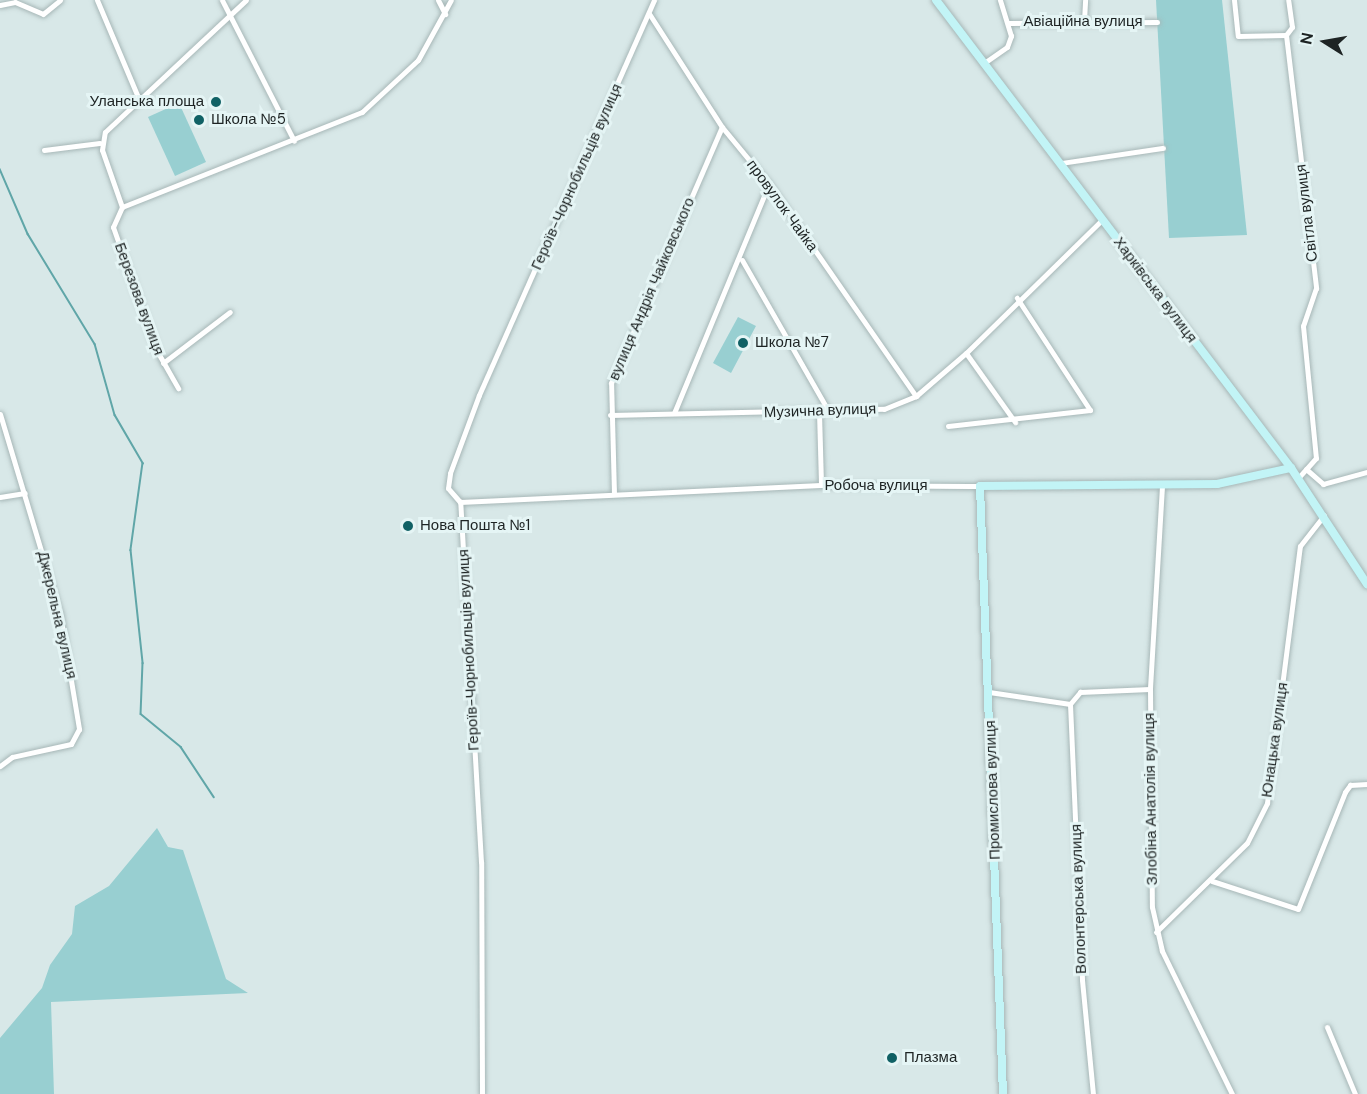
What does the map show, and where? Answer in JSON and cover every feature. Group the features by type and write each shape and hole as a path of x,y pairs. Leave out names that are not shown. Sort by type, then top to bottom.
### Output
{"street":[{"path":"0,5 15,2 43,14 60,0"},
{"path":"97,0 138,97"},
{"path":"222,0 294,141"},
{"path":"44,150 100,143 138,97 246,0"},
{"path":"438,0 445,14"},
{"path":"100,143 122,207 294,141 362,112 383,97 418,60 451,0"},
{"name":"Героїв-Чорнобильців вулиця","path":"482,1094 480,862 460,502 448,488 450,473 479,395 650,15 654,0"},
{"name":"Харківська вулиця","path":"936,0 1291,468 1324,515 1367,584"},
{"path":"984,63 1006,47 1009,23 1000,0"},
{"path":"1084,21 1085,0"},
{"path":"1234,0 1238,36 1286,35"},
{"name":"Світла вулиця","path":"1288,0 1292,27 1286,35 1316,288 1303,326 1316,458 1306,469"},
{"name":"провулок Чайка","path":"650,15 722,127 769,184 916,396"},
{"name":"Авіаційна вулиця","path":"1009,23 1157,22"},
{"name":"вулиця Андрія Чайковського","path":"614,494 609,415 611,383 632,330 722,127"},
{"path":"1061,164 1163,148"},
{"path":"674,413 742,260 769,184"},
{"name":"Березова вулиця","path":"122,207 113,227 163,363 178,388"},
{"name":"Музична вулиця","path":"609,415 884,409 916,396 966,353 1017,298 1102,220"},
{"path":"742,260 828,410"},
{"path":"948,426 1016,422 1090,410 1017,298"},
{"path":"163,363 230,312"},
{"path":"966,353 1016,422"},
{"path":"819,412 821,485"},
{"name":"Джерельна вулиця","path":"0,414 60,614 79,729 71,744 12,757 0,766"},
{"name":"Робоча вулиця","path":"460,502 821,485 1162,486 1217,484 1291,468"},
{"path":"1298,478 1306,469 1323,484 1367,472"},
{"name":"Промислова вулиця","path":"980,486 1004,1094"},
{"name":"Злобіна Анатолія вулиця","path":"1162,486 1150,690 1156,932 1232,1094"},
{"path":"0,497 25,493"},
{"name":"Юнацька вулиця","path":"1156,932 1212,881 1247,843 1267,803 1300,546 1324,515"},
{"path":"989,692 1070,704 1080,692 1150,690"},
{"name":"Волонтерська вулиця","path":"1070,704 1082,980 1093,1094"},
{"path":"1212,881 1298,909 1345,792 1350,785 1367,783"},
{"path":"1327,1027 1355,1094"}],"shaded area":[{"path":"1156,0 1222,0 1247,235 1169,238"},
{"path":"179,103 206,162 175,176 148,117"},
{"path":"738,317 756,326 731,373 713,363"},
{"path":"157,828 168,847 183,850 226,979 248,993 51,1002 54,1094 0,1094 0,1038 42,988 50,965 72,934 75,906 109,886"}],"waterway":[{"path":"0,169 28,234 95,344 115,415 143,463 131,550 143,663 141,714 181,747 214,797"}],"place":[{"name":"Уланська площа","path":"216,102"},
{"name":"Школа №5","path":"199,120"},
{"name":"Школа №7","path":"743,343"},
{"name":"Нова Пошта №1","path":"408,526"},
{"name":"Плазма","path":"892,1058"}]}
